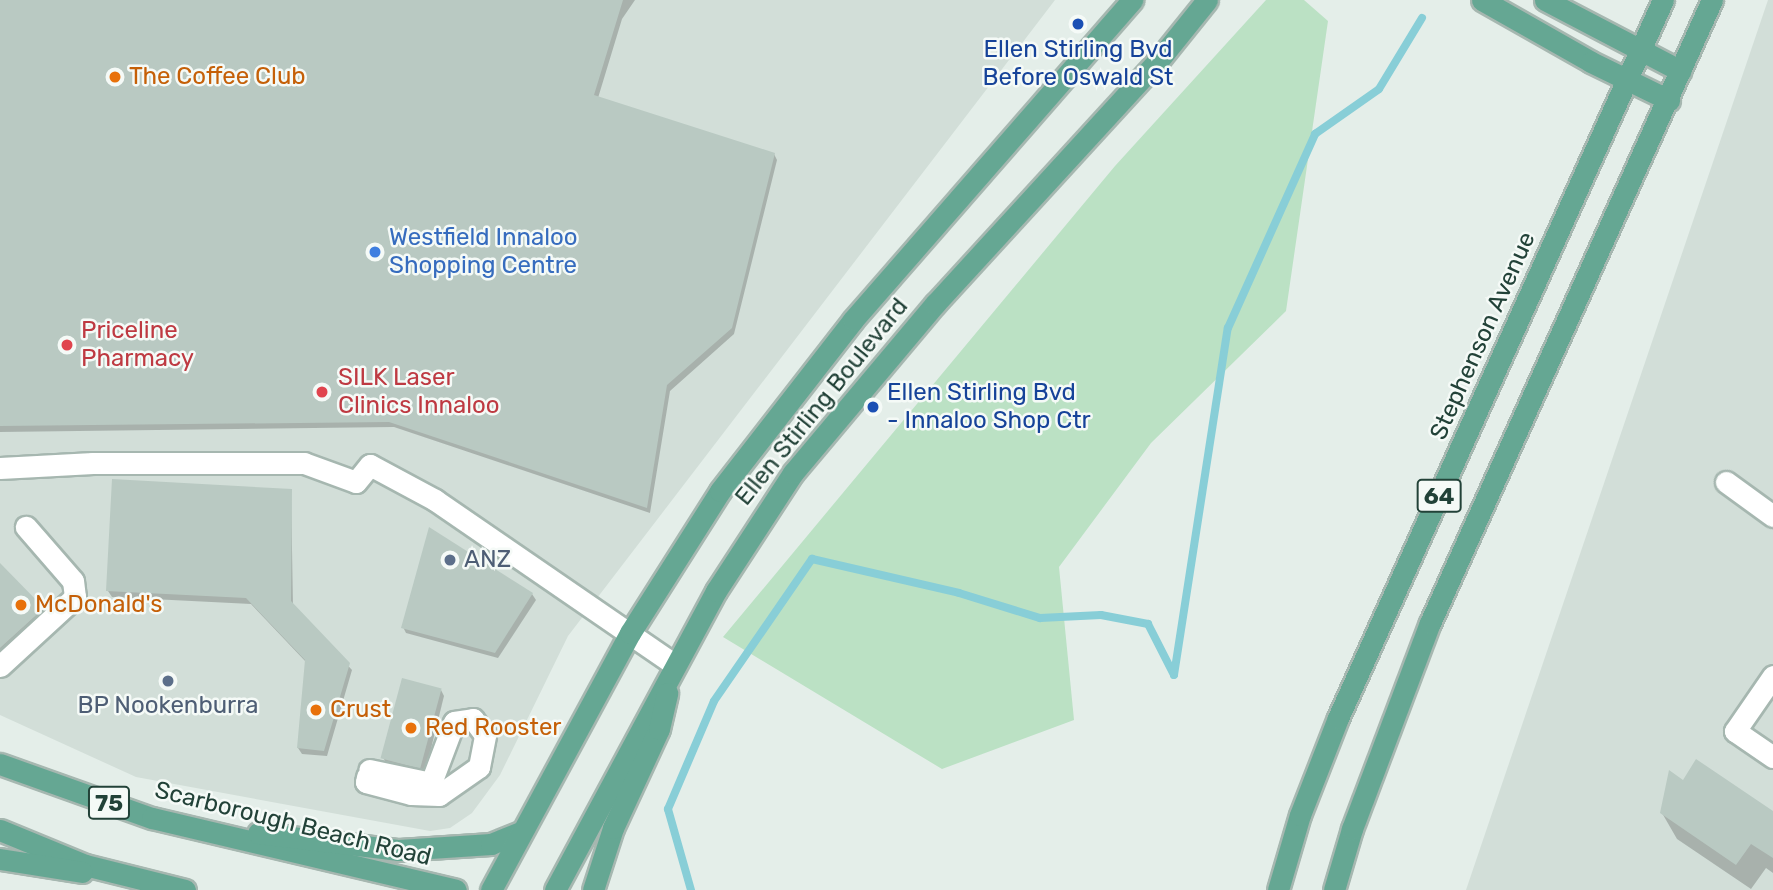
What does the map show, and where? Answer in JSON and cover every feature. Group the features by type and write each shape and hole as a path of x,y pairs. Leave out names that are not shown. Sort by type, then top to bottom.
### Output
{"main road":[{"name":"Ellen Stirling Boulevard","path":"491,890 630,634 720,491 853,320 1132,0"},
{"name":"Ellen Stirling Boulevard","path":"555,890 674,664 747,538 793,473 935,304 1158,61 1207,0"},
{"path":"1482,0 1669,100"},
{"path":"1545,0 1681,71"},
{"name":"Stephenson Avenue","path":"1278,890 1338,718 1663,0"},
{"name":"64","path":"1334,890 1352,830 1430,622 1669,100 1712,0"},
{"path":"593,890 613,828 659,729 674,664"},
{"name":"Scarborough Beach Road","path":"0,764 152,818 456,890"},
{"path":"0,830 108,872 185,890"},
{"path":"221,834 277,833 399,850 491,844 521,832"},
{"path":"0,859 79,872 108,872"}],"lane":[{"path":"0,468 93,463 304,463 356,482 370,465 435,500 674,664"},
{"path":"1726,482 1773,516"},
{"path":"0,666 75,597 73,582 26,527"},
{"path":"1773,676 1735,731 1773,757"},
{"path":"472,719 485,735 479,767 439,795 411,794 366,782 368,773 431,783 454,722 472,719"}],"shaded area":[{"path":"0,0 1055,0 568,636 500,775 472,813 450,828 430,831 136,777 0,715"},
{"path":"1768,0 1773,0 1773,890 1466,890"}],"green space":[{"path":"1266,0 1304,0 1328,21 1286,311 1151,443 1059,567 1074,720 942,769 723,637 1115,166"}],"building":[{"name":"Westfield Innaloo Shopping Centre","path":"0,0 623,0 594,95 775,153 732,328 667,385 647,508 389,422 0,426"},
{"path":"112,479 292,489 291,601 350,663 324,751 297,748 305,660 246,598 106,591"},
{"name":"ANZ","path":"429,527 533,593 495,653 401,628"},
{"name":"McDonald's","path":"0,563 44,608 0,648"},
{"name":"Red Rooster","path":"402,678 442,689 420,769 381,758"},
{"path":"1696,759 1773,811 1773,858 1751,844 1736,865 1660,813 1669,770 1683,780"}],"waterway":[{"path":"691,890 668,809 714,701 812,559 959,593 1040,618 1101,615 1148,624 1174,675 1228,328 1315,134 1379,89 1422,18"}],"place":[{"name":"Ellen Stirling Bvd Before Oswald St","path":"1078,24"},
{"name":"The Coffee Club","path":"115,77"},
{"name":"Westfield Innaloo Shopping Centre","path":"375,252"},
{"name":"Priceline Pharmacy","path":"67,345"},
{"name":"SILK Laser Clinics Innaloo","path":"322,392"},
{"name":"Ellen Stirling Bvd - Innaloo Shop Ctr","path":"873,407"},
{"name":"ANZ","path":"450,560"},
{"name":"McDonald's","path":"21,605"},
{"name":"BP Nookenburra","path":"168,681"},
{"name":"Crust","path":"316,710"},
{"name":"Red Rooster","path":"411,728"}]}
